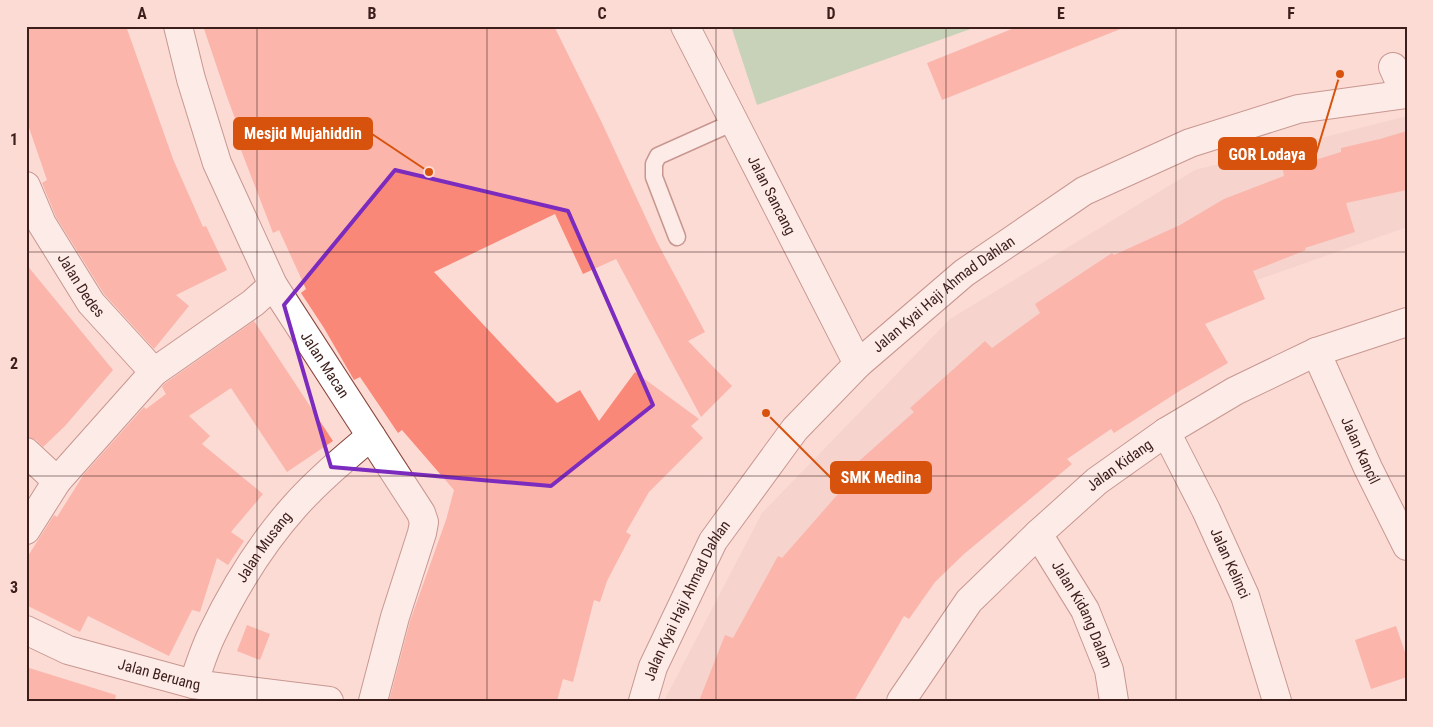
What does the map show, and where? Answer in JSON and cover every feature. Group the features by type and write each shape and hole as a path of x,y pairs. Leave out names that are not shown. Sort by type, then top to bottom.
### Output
{"street":[{"name":"Jalan Macan","path":"178,26 217,163 273,286 422,512 424,522 422,534 395,617 373,701"},
{"name":"Jalan Sancang","path":"685,26 858,364"},
{"path":"1393,67 1406,94"},
{"name":"Jalan Kyai Haji Ahmad Dahlan","path":"643,701 653,667 713,541 796,428 858,364 964,273 1084,192 1190,143 1298,110 1406,94"},
{"name":"Jalan Dedes","path":"26,186 42,224 91,302 154,372"},
{"path":"26,530 57,481 154,372 253,303 273,286"},
{"name":"Jalan Kidang","path":"901,701 970,601 1038,534 1096,481 1166,432 1235,391 1316,352 1407,322"},
{"name":"Jalan Kancil","path":"1316,352 1368,468 1407,546"},
{"name":"Jalan Kelinci","path":"1166,432 1206,510 1245,596 1278,701"},
{"name":"Jalan Musang","path":"193,684 211,636 234,590 262,546 295,506 331,469 371,436"},
{"path":"26,452 57,481"},
{"name":"Jalan Kidang Dalam","path":"1038,534 1085,610 1109,670 1114,701"},
{"name":"Jalan Beruang","path":"26,630 68,650 193,684 329,701"}],"lane":[{"path":"677,237 654,177 654,164 658,156 734,122"}],"highlighted area":[{"path":"395,170 568,211 653,405 551,486 331,467 284,305"}],"shaded area":[{"path":"1407,116 1407,227 1175,309 807,701 664,701 762,513 950,319 1195,170"}],"green space":[{"path":"731,26 979,26 757,105"}],"building":[{"path":"26,26 126,26 173,159 203,227 206,226 227,270 176,295 189,306 154,349 104,294 56,217 42,183 47,180 26,119"},
{"path":"203,26 554,26 602,123 657,242 705,332 688,341 732,386 701,417 616,259 583,274 555,214 434,272 557,403 580,390 599,421 635,372 699,419 691,426 703,438 649,492 626,532 631,535 607,581 600,602 594,600 573,682 563,679 557,701 389,701 410,621 446,520 454,490 402,430 398,433 360,377 354,380 301,293 306,289 279,230 273,233 239,145 244,143"},
{"path":"1019,26 1123,26 1123,28 942,100 927,63"},
{"path":"1407,131 1407,190 1346,203 1355,232 1305,248 1306,250 1253,271 1265,299 1205,324 1228,363 1181,390 1114,433 1111,429 1067,459 1072,464 964,554 935,582 909,619 904,616 854,701 699,701 725,635 733,638 778,556 782,558 838,494 831,486 914,412 910,408 985,341 992,348 1040,313 1035,304 1112,253 1114,255 1180,225 1224,199 1284,176 1283,170 1341,152 1341,148"},
{"path":"26,264 113,370 65,426 43,447 36,440 26,437"},
{"path":"254,321 333,441 287,472 231,388 189,416 210,436 202,444 263,494 231,532 244,541 228,565 217,558 200,612 192,610 169,656 88,616 80,632 26,605 26,559 54,515 57,517 84,474 144,407 146,409 166,394 162,387 164,384"},
{"path":"247,625 270,634 260,660 237,651"},
{"path":"1396,626 1407,658 1407,677 1371,689 1355,640"},
{"path":"26,667 116,695 115,701 26,701"}],"place":[{"name":"GOR Lodaya","path":"1340,74"},
{"name":"Mesjid Mujahiddin","path":"429,172"},
{"name":"SMK Medina","path":"766,413"}]}
